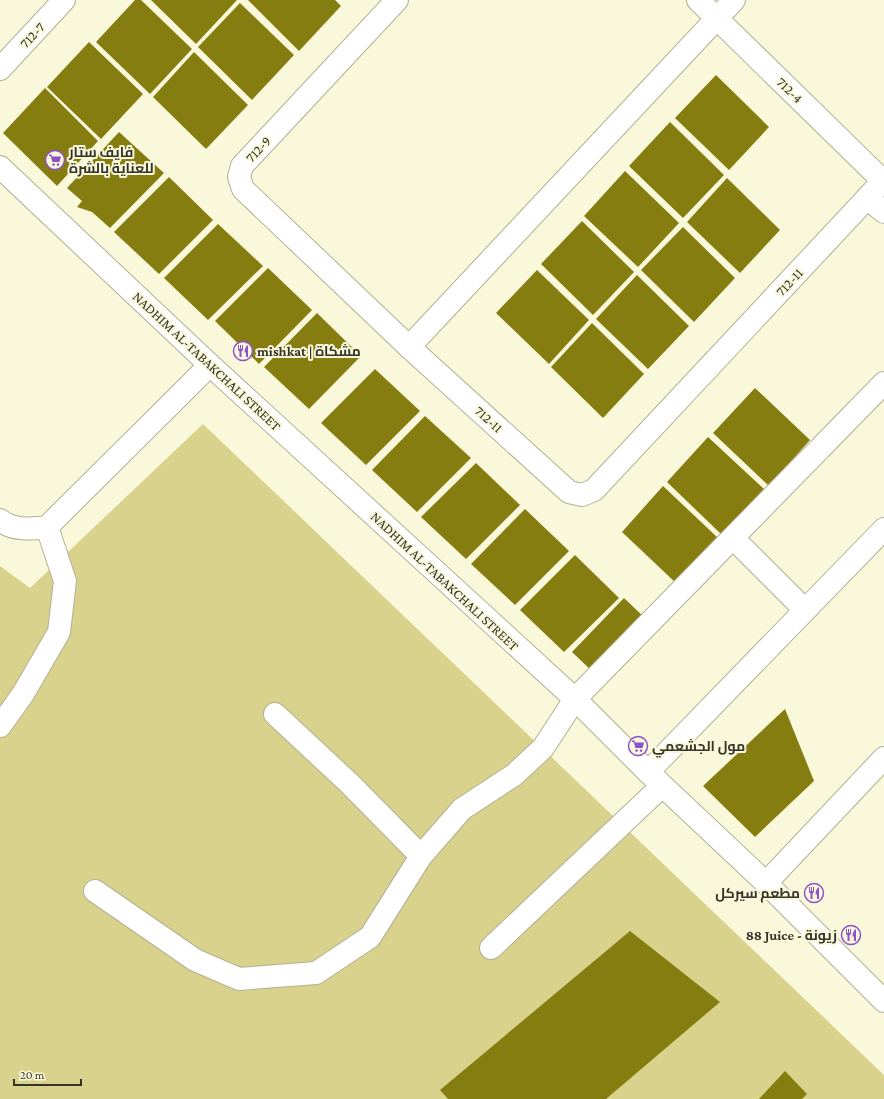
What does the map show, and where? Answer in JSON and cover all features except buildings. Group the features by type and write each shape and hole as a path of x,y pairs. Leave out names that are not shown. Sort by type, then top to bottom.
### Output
{"street":[{"name":"712-7","path":"0,69 64,0"},
{"name":"712-9","path":"397,0 242,166 239,177 243,189 409,347"},
{"name":"712-4","path":"698,0 883,180"},
{"path":"409,347 734,0"},
{"name":"NADHIM AL-TABAKCHALI STREET","path":"0,167 210,365 575,699 655,779 766,883 884,1002"},
{"name":"712-11","path":"409,347 569,492 582,495 594,490 883,180"},
{"path":"867,198 884,212"},
{"path":"0,520 3,523 26,530 47,527 210,365"},
{"path":"95,891 195,960 239,979 316,973 370,937 421,856 462,809 514,775 543,748 575,699 884,383"},
{"path":"0,726 23,694 59,632 65,581 47,527"},
{"path":"491,948 655,779 805,610 884,529"},
{"path":"733,538 805,610"},
{"path":"275,714 349,783 421,856"},
{"path":"766,883 884,758"}],"shaded area":[{"path":"203,424 884,1075 884,1099 0,1099 0,566 30,588"}],"place":[{"name":"فايف ستار للعناية بالشرة","path":"55,160"},
{"name":"mishkat | مشكاة","path":"243,351"},
{"name":"مول الجشعمي","path":"638,746"},
{"name":"مطعم سيركل","path":"814,893"},
{"name":"88 Juice - زيونة","path":"851,935"}]}
